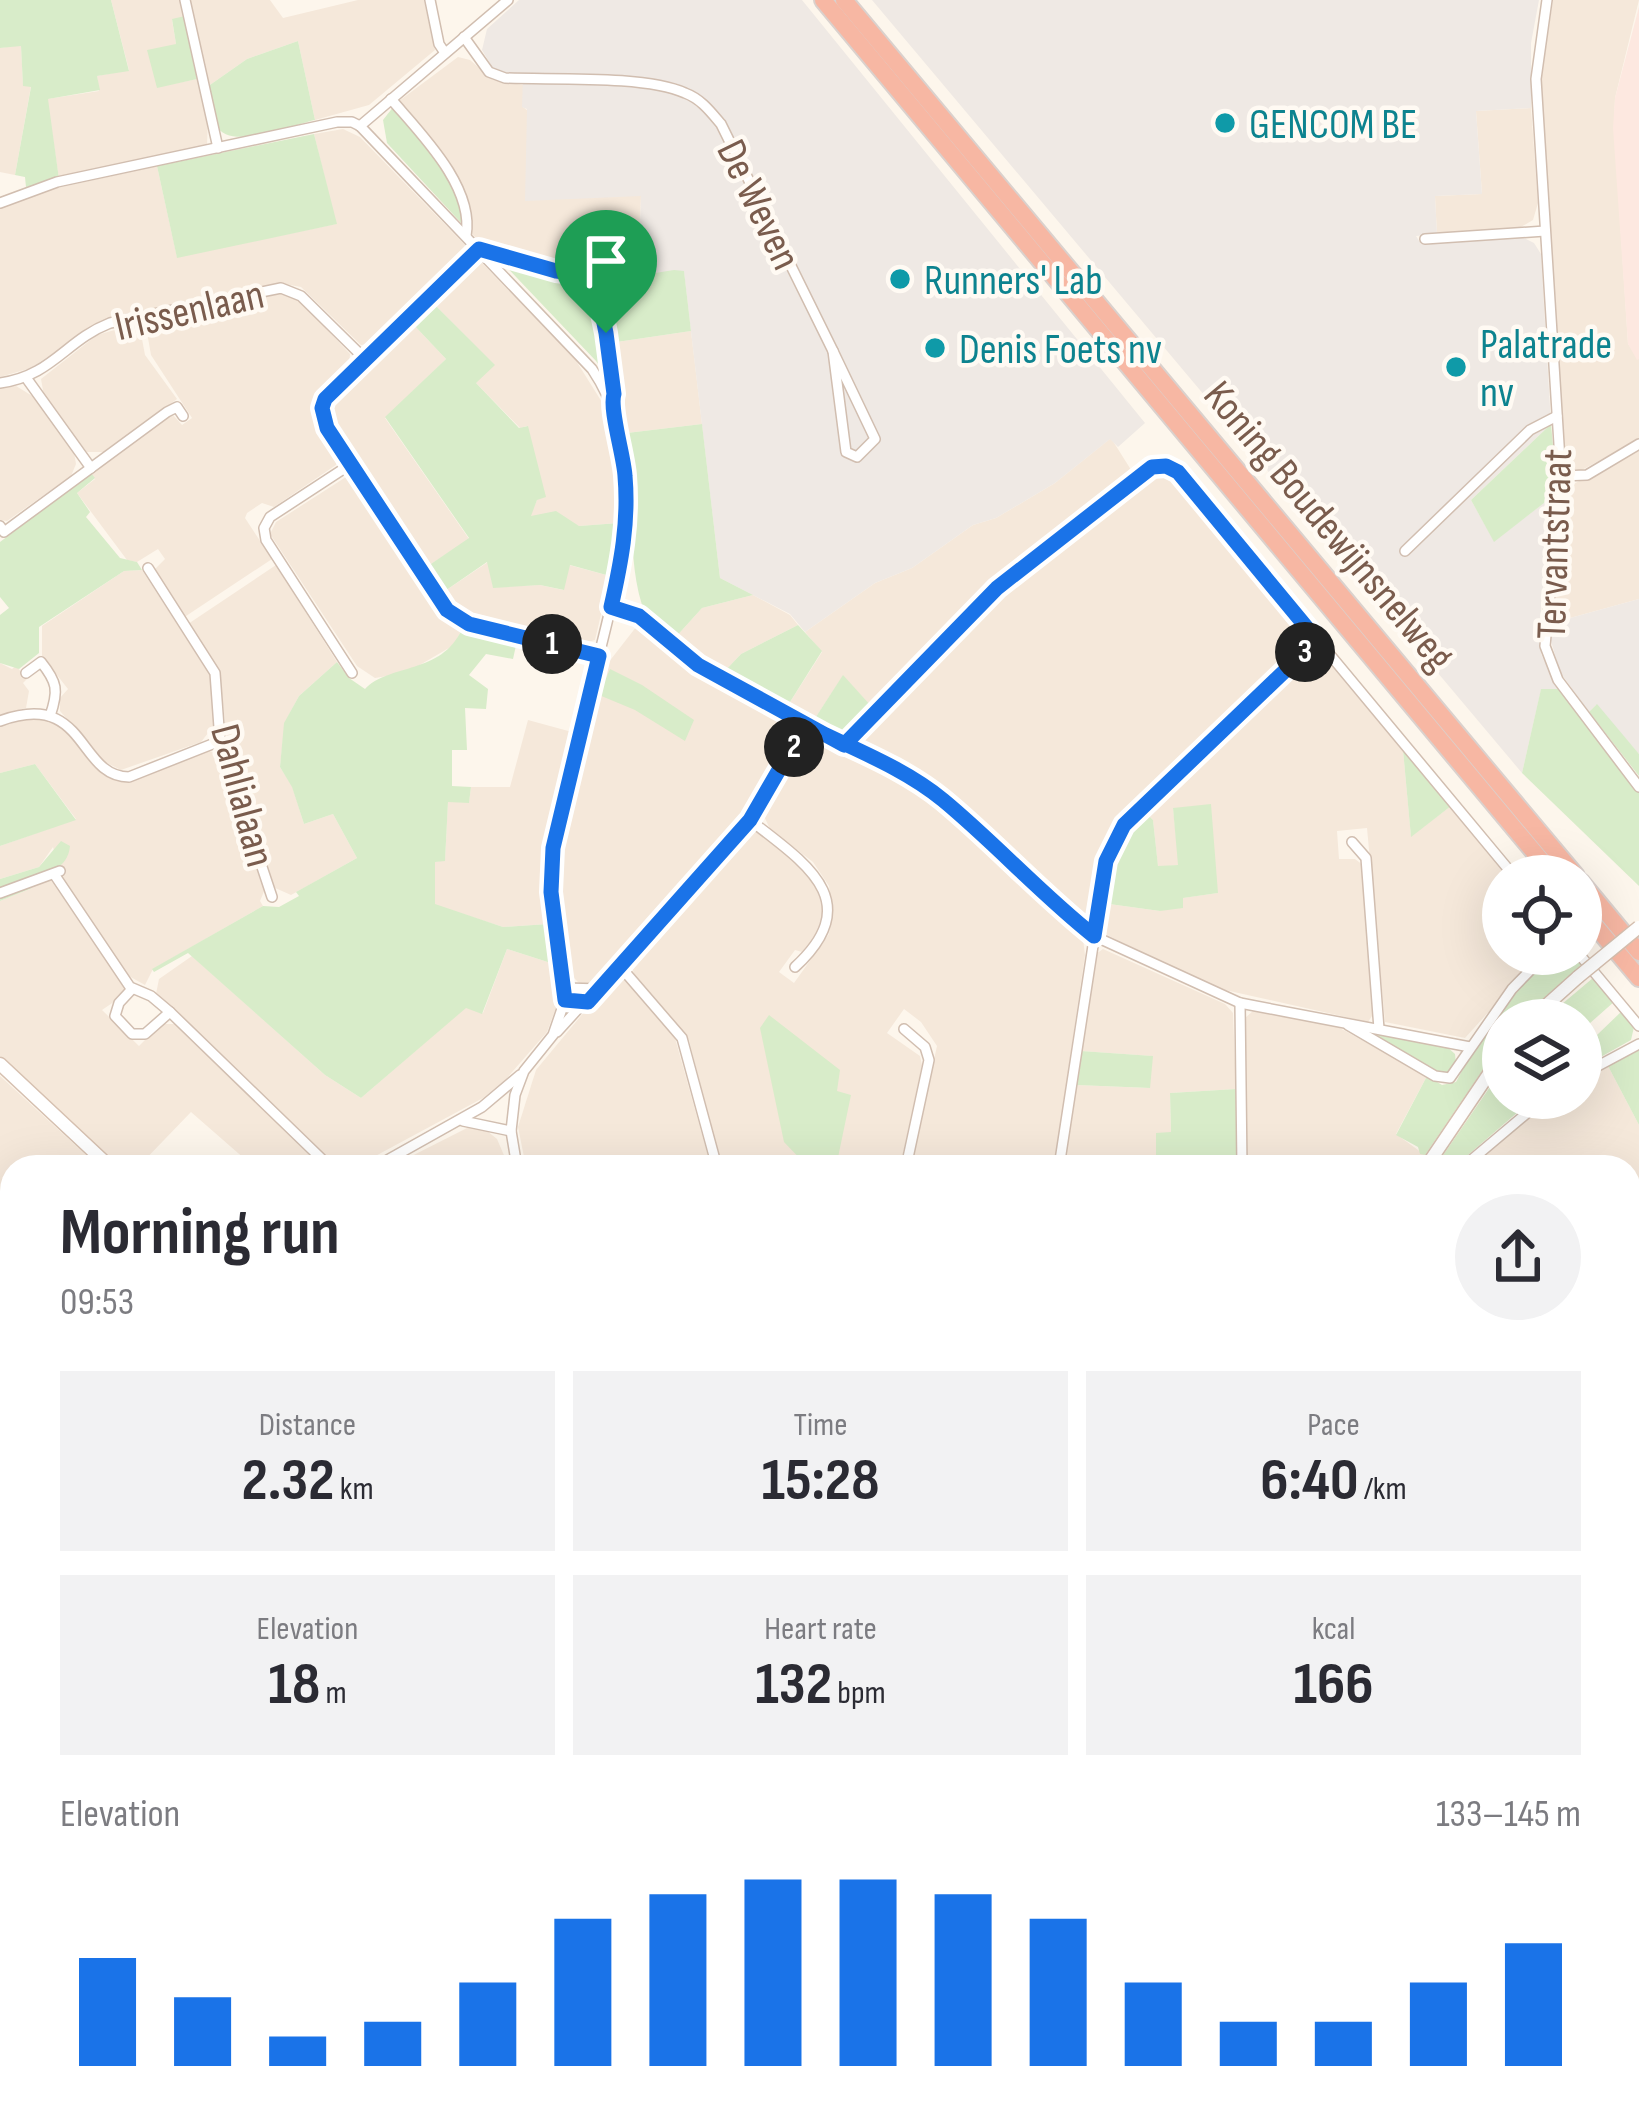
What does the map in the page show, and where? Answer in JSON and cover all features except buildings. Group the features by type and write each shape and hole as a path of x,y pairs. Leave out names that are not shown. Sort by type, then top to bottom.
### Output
{"highway":[{"name":"Koning Boudewijnsnelweg","path":"823,0 1536,855"},
{"name":"Koning Boudewijnsnelweg","path":"844,0 1558,855"},
{"name":"Koning Boudewijnsnelweg","path":"1602,908 1639,952"},
{"path":"1602,933 1639,978"}],"street":[{"path":"184,0 218,148"},
{"path":"430,0 445,53"},
{"path":"360,126 508,0"},
{"name":"Tervantstraat","path":"1547,0 1536,79 1561,476 1545,646 1567,692 1639,787"},
{"name":"De Weven","path":"464,37 489,72 506,77 660,85 706,105 721,124 832,351 875,439 856,457 846,452 832,351"},
{"path":"391,99 443,160 467,224 466,236"},
{"path":"0,202 57,182 352,122 592,369 611,402 622,438 627,498 622,562 553,848 551,892 565,994 554,1035"},
{"path":"1425,239 1545,231"},
{"path":"481,251 325,399 322,408 327,428 447,610 464,622 599,656"},
{"path":"481,251 556,271 585,272 594,278 612,375 611,402"},
{"name":"Irissenlaan","path":"0,383 27,379 110,323 281,288 301,296 365,359"},
{"path":"27,379 91,468"},
{"path":"0,526 4,532 177,406 183,416"},
{"name":"Tervantstraat","path":"1405,551 1530,430 1557,416"},
{"path":"1561,476 1587,475 1639,444"},
{"path":"351,464 270,517 264,528 266,540 352,673"},
{"path":"844,745 997,588 1141,474 1166,466 1178,472 1496,855"},
{"name":"Dahlialaan","path":"148,568 215,673 220,741 272,897"},
{"path":"611,607 639,616 698,665 887,765 942,800 1094,936 1240,1003 1470,1047"},
{"path":"1061,1155 1106,861 1124,825 1317,640"},
{"path":"26,673 41,662 56,680 57,697 50,716"},
{"path":"0,721 26,713 50,716 73,730 107,771 118,777 129,777 220,741"},
{"path":"397,1155 482,1107 524,1071 750,820 805,725"},
{"path":"750,820 810,866 825,888 824,933 795,967"},
{"path":"1352,842 1366,858 1379,1029"},
{"path":"0,893 53,874 132,989 152,996 170,1012 319,1155"},
{"path":"1553,999 1639,926"},
{"path":"619,965 682,1038 714,1155"},
{"path":"1338,1019 1444,1079 1456,1073 1470,1047 1526,975"},
{"path":"1596,975 1639,1026"},
{"path":"132,989 115,1016 132,1034 145,1034 170,1012"},
{"path":"565,994 598,989"},
{"path":"565,994 588,1002"},
{"path":"1240,1003 1242,1155"},
{"path":"904,1029 925,1047 929,1060 909,1155"},
{"path":"1602,1063 1639,1043"},
{"path":"0,1064 97,1155"},
{"path":"515,1155 512,1114 524,1071"},
{"path":"1434,1155 1482,1084"},
{"path":"482,1107 512,1114"},
{"path":"1477,1155 1520,1119"},
{"path":"458,1121 511,1131"}],"shaded area":[{"path":"111,0 270,0 283,18 358,0 424,0 435,50 369,105 315,120 298,41 247,59 207,87 190,16 172,20 176,44 157,87 197,79 208,118 207,145 59,179 47,99 99,91 97,76 129,70"},
{"path":"519,0 802,0 1145,423 1118,447 1110,439 1055,483 996,518 973,525 912,568 875,583 805,632 790,614 720,578 684,272 638,276 641,196 525,201 523,75 494,70 482,50 487,29"},
{"path":"872,0 1539,0 1531,43 1531,108 1476,111 1482,194 1435,196 1437,234 1416,236 1421,244 1522,237 1541,254 1551,424 1471,500 1494,541 1553,496 1539,629 1541,654 1559,689 1541,690 1522,773"},
{"path":"1553,0 1639,0 1615,98 1614,127 1628,344 1639,359 1639,439 1580,471 1565,460 1541,81"},
{"path":"1639,7 1637,360 1628,344 1613,128 1615,98"},
{"path":"21,45 23,85 31,86 15,175 0,172 0,48"},
{"path":"458,57 470,60 493,80 523,85 523,107 641,196 638,276 599,282 531,258 489,251 472,234 446,161 399,101"},
{"path":"1531,108 1538,203 1533,220 1519,228 1437,234 1435,196 1482,194 1476,111"},
{"path":"343,129 360,137 465,245 461,260 374,343 361,345 301,287 279,283 101,321 31,368 0,377 0,207 44,191 157,166 177,257 336,224 314,134"},
{"path":"481,262 575,359 610,415 619,476 619,523 579,526 530,516 537,500 527,426 520,428 475,382 494,365 432,302 471,264"},
{"path":"286,293 297,298 350,354 349,367 323,393 317,408 320,426 337,453 336,465 274,507 262,503 247,513 245,518 272,559 183,618 154,570 165,559 158,549 137,562 127,560 77,493 95,479 91,473 167,417 174,416 182,425 192,418 151,355 145,321"},
{"path":"139,323 145,355 177,399 105,452 87,452 44,396 41,379 97,335"},
{"path":"412,323 446,359 385,418 469,539 425,568 335,430 328,410 339,392"},
{"path":"691,331 702,424 627,433 610,343"},
{"path":"16,386 34,397 74,452 76,464 71,476 7,521 0,520 0,388"},
{"path":"1111,438 1133,473 962,613 872,707 843,676 812,723 785,710 822,652 805,632 875,583 912,568 973,525 996,518 1055,483"},
{"path":"1639,447 1639,599 1552,623 1565,489"},
{"path":"1157,470 1173,474 1305,630 1306,642 1120,823 1102,860 1093,912 1083,920 930,783 858,739 967,623"},
{"path":"346,477 357,483 446,618 462,629 454,645 406,673 375,678 357,666 270,534 276,522"},
{"path":"488,562 493,587 540,585 563,590 569,565 610,576 595,640 581,644 485,623 457,610 442,593"},
{"path":"276,565 337,662 299,696 285,722 280,767 292,786 304,824 333,814 357,858 291,895 273,887 228,750 220,676 188,624"},
{"path":"142,570 211,677 215,724 201,742 121,770 105,762 60,711 60,698 68,689 42,656 42,626 124,571"},
{"path":"753,595 790,615 798,625 741,654 722,674 674,639 702,608"},
{"path":"1639,599 1639,754 1596,705 1589,712 1560,672 1551,641 1552,623"},
{"path":"640,622 691,667 787,723 792,735 748,815 596,983 580,984 572,976 559,894 561,843 601,672"},
{"path":"1321,650 1403,750 1411,836 1451,806 1491,855 1482,855 1482,975 1522,975 1500,999 1482,999 1482,1019 1465,1038 1385,1022 1367,828 1337,831 1339,859 1355,859 1363,865 1374,1013 1368,1022 1216,988 1107,935 1100,923 1102,903 1160,911 1182,898 1218,893 1173,808 1179,865 1158,867 1153,820 1145,812 1310,653"},
{"path":"0,663 12,669 16,666 27,679 23,683 29,691 26,708 0,715"},
{"path":"27,717 61,726 98,770 117,780 209,751 217,753 265,889 263,906 153,969 145,985 127,975 63,880 53,847 39,867 0,879 0,846 76,819 35,764 0,773 0,726"},
{"path":"528,720 572,732 544,858 548,924 503,927 435,905 435,862 445,860 448,801 469,802 471,787 510,787"},
{"path":"813,736 898,776 930,797 1083,939 1085,955 1056,1155 913,1155 937,1046 921,1022 904,1009 887,1033 920,1056 922,1065 903,1155 718,1155 689,1040 634,975 632,965 634,956 745,833 755,830 799,862 823,898 821,926 814,942 802,952 795,950 779,972 794,983 829,934 829,886 813,862 770,829 763,814 801,745"},
{"path":"50,879 125,987 124,995 102,1010 139,1046 161,1024 176,1024 309,1155 240,1155 191,1112 150,1155 108,1155 0,1056 0,901 32,888 28,880"},
{"path":"507,949 557,965 557,1005 547,1032 483,1098 377,1155 325,1155 156,994 159,979 192,956 325,1075 361,1098 466,1007 483,1013"},
{"path":"1103,949 1225,1004 1233,1013 1236,1089 1170,1093 1171,1133 1156,1134 1156,1155 1065,1155 1076,1085 1149,1088 1152,1056 1081,1051 1096,954"},
{"path":"618,977 626,980 675,1038 708,1155 524,1155 518,1127 536,1070"},
{"path":"1254,1010 1338,1027 1427,1076 1396,1134 1425,1155 1245,1155 1244,1019"},
{"path":"1608,1066 1639,1125 1639,1155 1485,1155 1529,1119 1602,1119 1602,1069"},
{"path":"0,1076 86,1155 0,1155"},
{"path":"469,1127 497,1139 504,1155 414,1155"}],"green space":[{"path":"0,0 111,0 129,71 97,76 100,90 48,99 59,179 26,187 25,177 15,175 31,87 23,86 21,46 0,48"},
{"path":"185,16 197,79 157,88 147,50 176,44 172,19"},
{"path":"298,41 315,120 247,137 223,133 214,120 207,87 247,59"},
{"path":"394,106 446,176 464,226 387,143 383,120"},
{"path":"314,134 337,224 177,258 157,166"},
{"path":"500,260 583,275 593,281 611,382 596,361"},
{"path":"684,271 691,331 610,343 599,282"},
{"path":"432,302 495,365 476,383 519,428 528,426 546,497 537,500 531,516 556,511 579,526 619,523 610,576 570,565 564,590 540,585 493,588 487,562 442,593 425,568 469,538 385,417 446,359 412,323"},
{"path":"702,424 720,578 753,595 702,608 674,639 644,610 637,584 627,433"},
{"path":"1551,424 1553,496 1494,542 1471,500"},
{"path":"91,473 95,478 77,493 90,512 86,517 120,558 137,562 142,570 124,571 39,627 39,653 19,669 0,663 0,615 9,608 0,597 0,542"},
{"path":"798,625 822,651 785,710 722,674 741,654"},
{"path":"462,629 517,641 513,659 486,654 469,675 488,689 486,709 465,708 467,750 452,750 452,786 471,787 469,803 448,802 445,861 435,862 435,904 503,927 548,924 557,965 507,949 482,1014 466,1008 361,1098 325,1075 188,953 152,969 263,906 279,907 299,896 296,892 357,858 333,814 304,824 280,767 284,723 299,696 337,662 365,689 442,654"},
{"path":"610,669 694,720 685,741 635,710 599,695"},
{"path":"843,675 872,707 849,731 833,733 812,723"},
{"path":"1541,689 1559,689 1639,793 1639,886 1522,773"},
{"path":"1597,704 1639,754 1639,776 1589,712"},
{"path":"1403,750 1451,806 1411,837"},
{"path":"35,764 76,820 0,846 0,773"},
{"path":"1211,804 1218,893 1183,898 1183,908 1160,911 1102,903 1122,843 1145,812 1153,820 1158,866 1178,865 1173,808"},
{"path":"61,841 70,846 61,865 29,880 32,888 0,901 0,879 39,867"},
{"path":"1533,975 1570,975 1543,999 1512,999"},
{"path":"1593,978 1615,1001 1602,1012 1602,999 1568,999"},
{"path":"1622,1011 1634,1027 1631,1040 1602,1056 1602,1030"},
{"path":"769,1015 840,1070 837,1091 851,1095 838,1155 796,1155 784,1142 760,1028"},
{"path":"1371,1035 1446,1046 1455,1054 1456,1064 1446,1074 1437,1073"},
{"path":"1482,1039 1482,1071 1425,1155 1420,1154 1418,1147 1396,1135 1427,1076 1442,1085 1456,1082"},
{"path":"1639,1050 1639,1125 1608,1066"},
{"path":"1081,1051 1153,1056 1150,1088 1076,1085"},
{"path":"1236,1089 1237,1155 1156,1155 1156,1133 1171,1132 1170,1093"},
{"path":"1482,1099 1482,1119 1510,1119 1468,1155 1443,1155"}],"place":[{"name":"GENCOM BE","path":"1225,123"},
{"name":"Runners' Lab","path":"900,279"},
{"name":"Denis Foets nv","path":"935,348"},
{"name":"Palatrade nv","path":"1456,367"}],"route":[{"path":"606,333 590,275 556,271 479,249 325,399 322,408 327,428 447,610 469,624 599,656 553,848 551,892 565,1000 588,1002 750,820 805,725 844,745 887,765 942,800 1094,936 1106,861 1124,825 1317,640 1178,472 1166,466 1152,467 997,588 844,745 733,687 639,616 611,607 622,562 627,498 622,438 611,402 606,333"}]}
